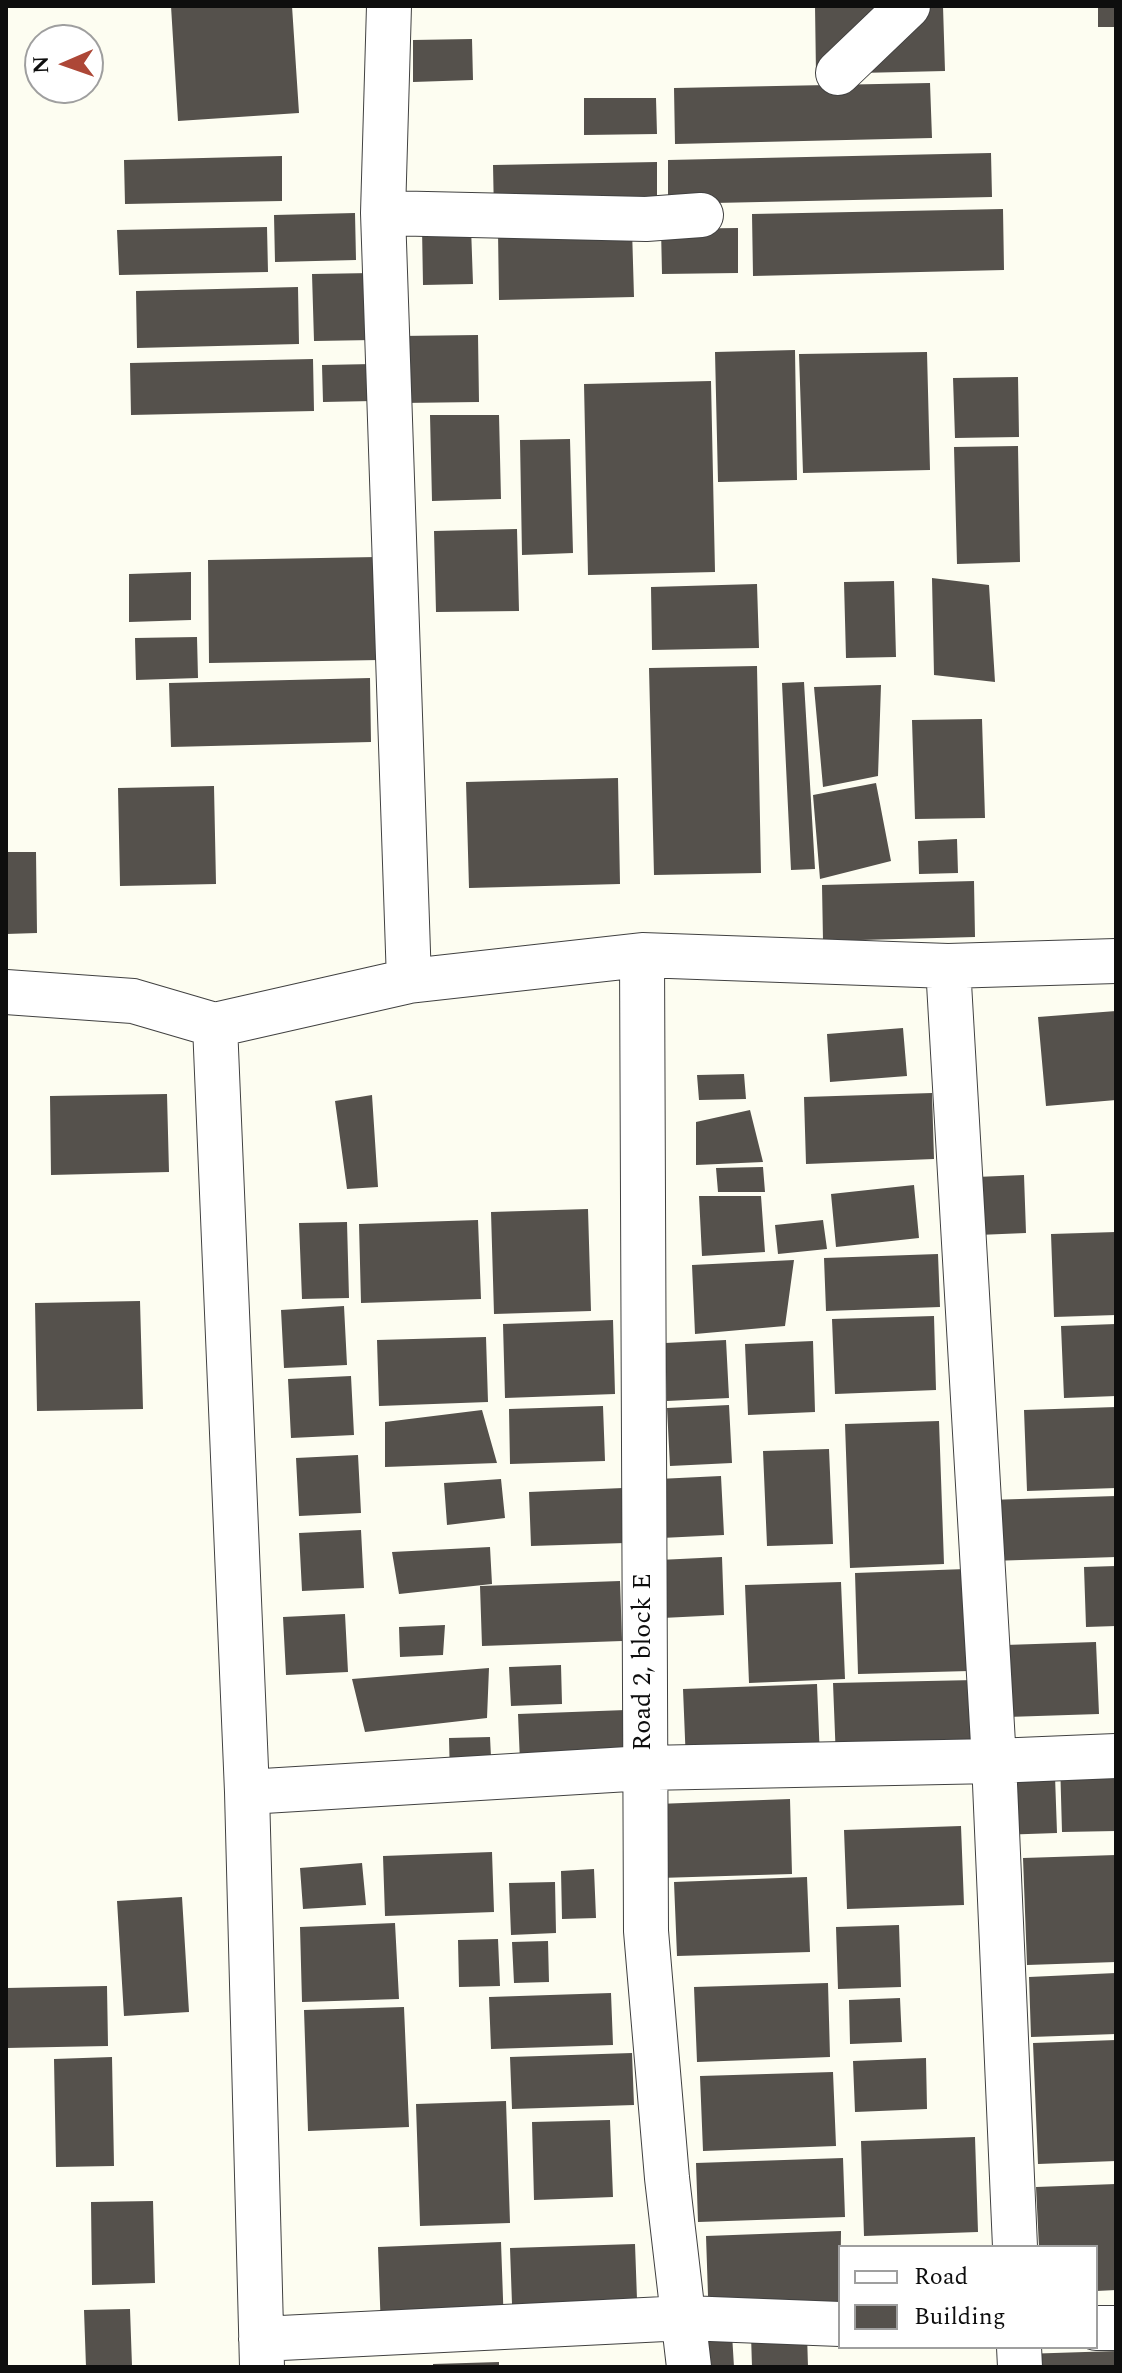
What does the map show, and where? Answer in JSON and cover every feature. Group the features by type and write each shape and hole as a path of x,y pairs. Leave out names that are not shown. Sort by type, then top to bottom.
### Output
{"street":[{"path":"389,6 383,213 409,981"},
{"path":"838,73 908,6"},
{"path":"383,213 646,219 701,215"},
{"path":"6,992 133,1001 215,1025 409,981 642,955 948,966 1116,961"},
{"name":"Road 2, block E","path":"642,955 646,1931 667,2178 689,2367"},
{"path":"948,966 994,1761 1015,2245"},
{"path":"215,1025 247,1792 262,2353 685,2318 838,2324"},
{"path":"247,1792 645,1768 1116,1756"}],"building":[{"path":"171,6 292,6 299,113 178,121"},
{"path":"815,6 943,6 945,71 816,74"},
{"path":"1098,6 1116,6 1116,27 1098,27"},
{"path":"472,39 473,80 413,82 413,40"},
{"path":"930,83 932,138 675,144 674,88"},
{"path":"584,98 656,98 657,134 584,135"},
{"path":"991,153 992,197 668,204 668,160"},
{"path":"282,156 282,201 125,204 124,160"},
{"path":"657,162 657,210 494,214 493,165"},
{"path":"1003,209 1004,270 753,276 752,214"},
{"path":"355,213 356,260 275,262 274,215"},
{"path":"267,227 268,272 119,275 117,230"},
{"path":"471,227 473,284 423,285 422,228"},
{"path":"738,228 738,273 662,274 661,229"},
{"path":"632,229 634,297 499,300 498,232"},
{"path":"372,273 373,340 314,341 312,274"},
{"path":"298,287 299,344 137,348 136,291"},
{"path":"478,335 479,402 401,403 400,336"},
{"path":"795,350 797,480 718,482 715,352"},
{"path":"927,352 930,470 803,473 799,354"},
{"path":"313,359 314,411 131,415 130,363"},
{"path":"373,364 373,401 323,402 322,365"},
{"path":"1018,377 1019,437 955,438 953,378"},
{"path":"711,381 715,572 588,575 584,384"},
{"path":"430,415 499,415 501,499 432,501"},
{"path":"570,439 573,553 522,555 520,440"},
{"path":"1018,446 1020,562 957,564 954,447"},
{"path":"517,529 519,611 436,612 434,531"},
{"path":"377,557 379,660 209,663 208,560"},
{"path":"191,572 191,620 129,622 129,574"},
{"path":"932,578 989,585 995,682 934,675"},
{"path":"894,581 896,657 846,658 844,582"},
{"path":"757,584 759,648 652,650 651,587"},
{"path":"197,637 198,678 136,680 135,638"},
{"path":"757,666 761,873 654,875 649,668"},
{"path":"370,678 371,742 171,747 169,683"},
{"path":"804,682 815,869 791,870 782,683"},
{"path":"881,685 878,776 823,787 814,687"},
{"path":"982,719 985,818 915,819 912,720"},
{"path":"618,778 620,884 469,888 466,782"},
{"path":"876,783 891,861 820,879 813,795"},
{"path":"214,786 216,884 120,886 118,788"},
{"path":"957,839 958,873 919,874 918,841"},
{"path":"6,852 36,852 37,933 6,934"},
{"path":"974,881 975,937 823,941 822,885"},
{"path":"1116,1011 1116,1100 1046,1106 1038,1017"},
{"path":"903,1028 907,1076 830,1082 827,1034"},
{"path":"744,1074 746,1099 699,1100 697,1075"},
{"path":"932,1093 934,1159 806,1164 804,1097"},
{"path":"167,1094 169,1172 51,1175 50,1096"},
{"path":"372,1095 378,1187 347,1189 335,1101"},
{"path":"750,1110 763,1162 696,1165 696,1122"},
{"path":"763,1167 765,1192 718,1192 716,1168"},
{"path":"1024,1175 1026,1233 978,1235 976,1177"},
{"path":"914,1185 919,1238 836,1247 831,1194"},
{"path":"699,1196 761,1196 765,1252 702,1256"},
{"path":"588,1209 591,1311 494,1314 491,1212"},
{"path":"478,1220 481,1299 361,1303 359,1224"},
{"path":"823,1220 827,1249 778,1254 775,1225"},
{"path":"347,1222 349,1298 302,1299 299,1223"},
{"path":"1116,1232 1116,1315 1054,1317 1051,1234"},
{"path":"938,1254 940,1307 826,1311 824,1258"},
{"path":"794,1260 785,1326 695,1334 692,1265"},
{"path":"140,1301 143,1409 37,1411 35,1303"},
{"path":"344,1306 347,1365 284,1368 281,1310"},
{"path":"934,1316 936,1390 835,1394 832,1319"},
{"path":"613,1320 615,1394 505,1398 503,1324"},
{"path":"1116,1324 1116,1396 1064,1398 1061,1326"},
{"path":"486,1337 488,1402 379,1406 377,1340"},
{"path":"726,1340 729,1398 667,1401 665,1343"},
{"path":"813,1341 815,1412 748,1415 745,1344"},
{"path":"351,1376 354,1435 291,1438 288,1379"},
{"path":"729,1405 732,1463 670,1466 667,1408"},
{"path":"603,1406 605,1461 510,1464 509,1409"},
{"path":"1116,1407 1116,1488 1027,1491 1024,1410"},
{"path":"482,1410 497,1463 385,1467 385,1422"},
{"path":"939,1421 944,1564 850,1568 845,1424"},
{"path":"829,1449 833,1544 767,1546 763,1451"},
{"path":"358,1455 361,1513 299,1516 296,1458"},
{"path":"721,1476 724,1535 661,1538 658,1479"},
{"path":"501,1479 505,1518 447,1525 444,1483"},
{"path":"623,1488 625,1543 531,1546 529,1492"},
{"path":"1116,1496 1116,1557 990,1561 988,1500"},
{"path":"361,1530 364,1588 302,1591 299,1533"},
{"path":"490,1547 492,1584 399,1594 392,1552"},
{"path":"722,1557 724,1615 662,1618 659,1560"},
{"path":"1116,1566 1116,1626 1086,1627 1084,1567"},
{"path":"966,1569 969,1671 858,1674 855,1573"},
{"path":"620,1581 622,1641 482,1646 480,1586"},
{"path":"841,1582 845,1679 749,1683 745,1585"},
{"path":"345,1614 348,1672 286,1675 283,1617"},
{"path":"445,1625 443,1655 400,1657 399,1627"},
{"path":"1096,1642 1099,1714 1007,1717 1005,1645"},
{"path":"561,1665 562,1704 511,1706 509,1667"},
{"path":"489,1668 487,1718 365,1732 352,1679"},
{"path":"975,1680 977,1757 836,1760 833,1683"},
{"path":"817,1684 820,1759 686,1763 683,1689"},
{"path":"626,1710 627,1759 520,1762 518,1714"},
{"path":"490,1737 492,1777 450,1779 449,1738"},
{"path":"1116,1759 1116,1831 1062,1832 1060,1761"},
{"path":"1055,1776 1057,1833 999,1835 997,1778"},
{"path":"790,1799 792,1874 659,1878 657,1804"},
{"path":"961,1826 964,1905 847,1909 844,1830"},
{"path":"492,1852 494,1912 385,1916 383,1856"},
{"path":"1116,1855 1116,1962 1027,1965 1023,1858"},
{"path":"362,1863 366,1905 303,1909 300,1868"},
{"path":"594,1869 596,1918 562,1919 561,1871"},
{"path":"807,1877 810,1952 677,1956 674,1882"},
{"path":"555,1882 556,1933 511,1935 509,1883"},
{"path":"182,1897 189,2012 124,2016 117,1901"},
{"path":"395,1923 399,1999 302,2002 300,1927"},
{"path":"899,1925 901,1987 838,1989 836,1927"},
{"path":"498,1939 500,1986 459,1987 458,1940"},
{"path":"548,1941 549,1982 514,1983 512,1942"},
{"path":"1116,1973 1116,2034 1031,2037 1029,1977"},
{"path":"828,1983 830,2057 697,2062 694,1987"},
{"path":"107,1986 108,2046 6,2048 6,1988"},
{"path":"611,1993 613,2045 491,2049 489,1997"},
{"path":"900,1998 902,2042 850,2044 849,2000"},
{"path":"404,2007 409,2127 308,2131 304,2010"},
{"path":"1116,2040 1116,2161 1038,2164 1033,2043"},
{"path":"632,2053 634,2105 512,2109 510,2057"},
{"path":"112,2057 114,2166 56,2167 54,2059"},
{"path":"926,2058 927,2109 855,2112 853,2061"},
{"path":"833,2072 836,2146 703,2151 700,2076"},
{"path":"506,2101 510,2223 420,2226 416,2104"},
{"path":"610,2120 613,2197 534,2200 532,2122"},
{"path":"975,2137 978,2232 864,2236 861,2141"},
{"path":"843,2158 845,2217 698,2222 696,2163"},
{"path":"1116,2184 1116,2290 1098,2291 1098,2245 1039,2245 1036,2187"},
{"path":"153,2201 155,2283 92,2285 91,2202"},
{"path":"841,2231 841,2245 838,2245 838,2320 709,2325 706,2236"},
{"path":"501,2242 504,2327 381,2331 378,2247"},
{"path":"635,2244 638,2327 513,2332 510,2248"},
{"path":"130,2309 132,2366 86,2367 84,2310"},
{"path":"732,2334 734,2367 703,2367 702,2335"},
{"path":"807,2334 808,2367 752,2367 751,2335"},
{"path":"1116,2351 1116,2367 1023,2367 1023,2354"},
{"path":"499,2362 499,2367 433,2367 433,2364"}]}
